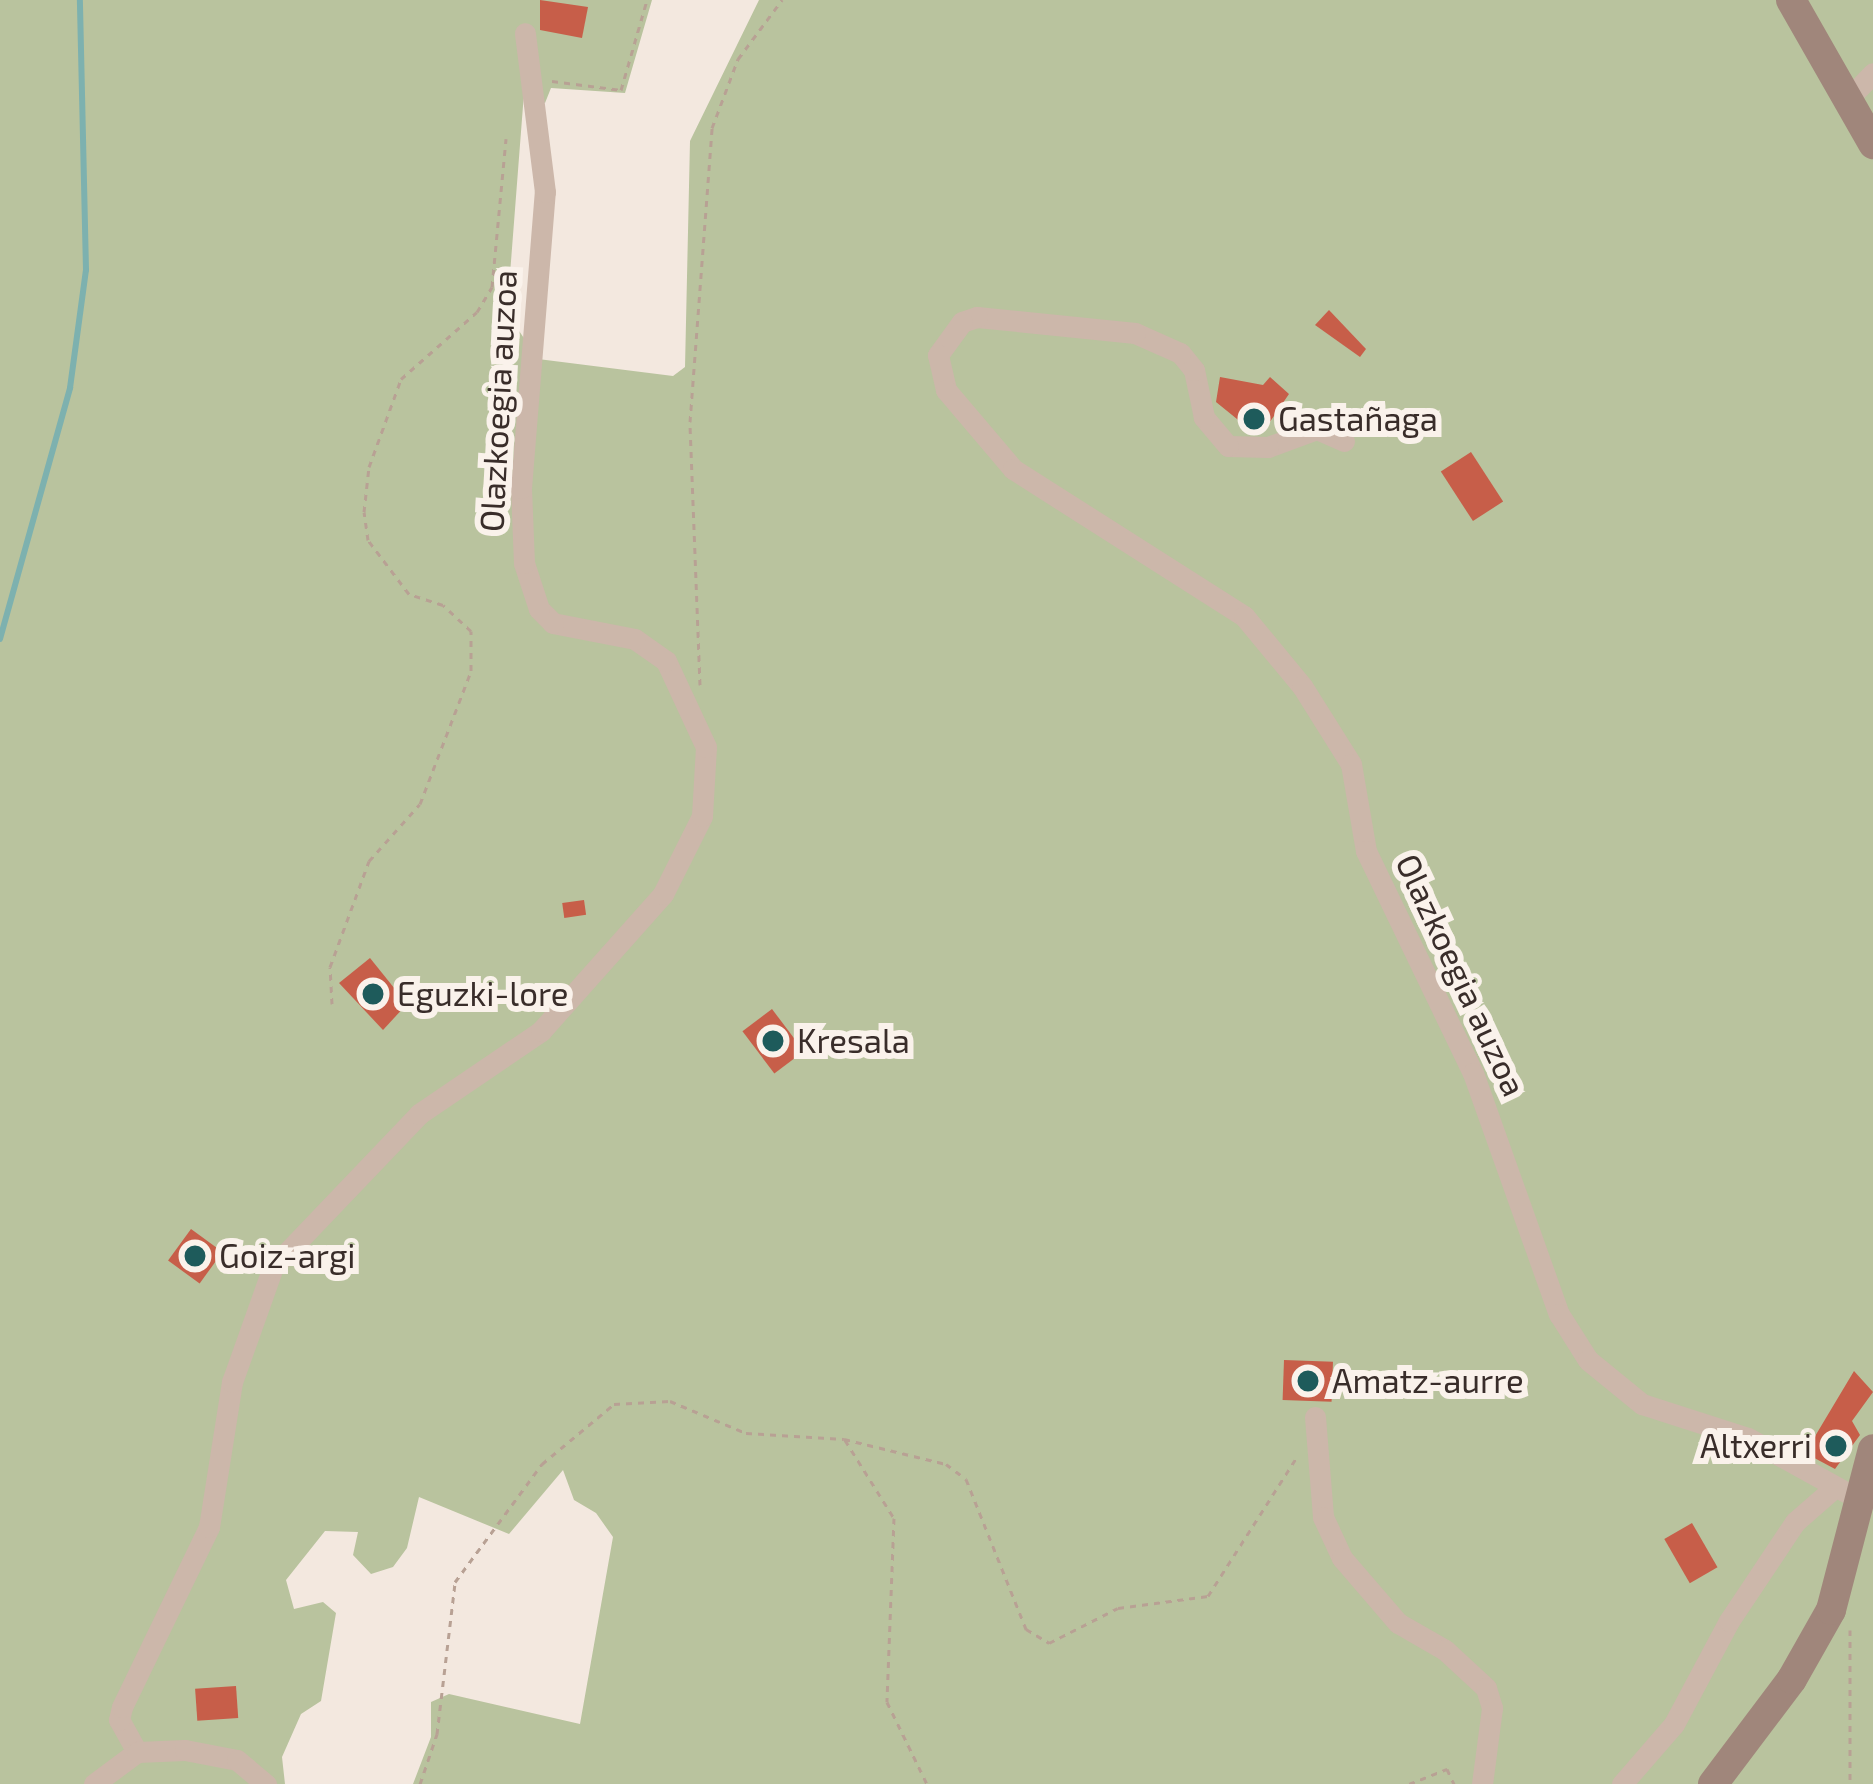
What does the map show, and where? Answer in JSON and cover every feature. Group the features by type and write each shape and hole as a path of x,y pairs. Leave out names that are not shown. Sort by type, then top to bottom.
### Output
{"street":[{"path":"1791,0 1873,144"},
{"name":"Olazkoegia auzoa","path":"137,1753 119,1720 209,1528 232,1382 261,1288 284,1250 352,1191 419,1114 512,1056 579,989 663,894 702,816 706,747 666,661 635,639 553,622 539,609 524,563 521,488 545,192 525,33"},
{"path":"1845,102 1873,73"},
{"name":"Olazkoegia auzoa","path":"1344,441 1317,429 1268,447 1228,446 1204,417 1194,370 1180,353 1135,333 976,316 962,322 938,355 946,390 962,416 1013,469 1244,616 1302,686 1352,764 1366,850 1473,1073 1559,1314 1588,1360 1642,1404 1748,1438 1848,1494"},
{"path":"1315,1417 1323,1517 1342,1558 1397,1623 1445,1650 1486,1688 1492,1708 1482,1784"},
{"path":"1713,1784 1792,1679 1831,1610 1848,1494 1873,1449"},
{"path":"1622,1784 1674,1724 1729,1621 1796,1522 1848,1494"},
{"path":"94,1784 137,1753 184,1750 237,1760 266,1784"}],"path":[{"path":"532,84 621,90 647,0"},
{"path":"701,700 690,422 712,128 752,34 782,0"},
{"name":"Olazkoegia auzoa","path":"332,1004 330,967 369,861 421,804 472,671 471,631 443,605 409,594 368,540 364,512 369,467 401,379 477,312 491,286 506,139"},
{"path":"420,1784 437,1734 455,1582 542,1463 595,1415 645,1397 746,1433 844,1439 934,1458 966,1479 1026,1629 1048,1643 1118,1608 1208,1596 1298,1456 1317,1442"},
{"path":"844,1439 894,1518 887,1702 927,1784"},
{"path":"1850,1622 1850,1784"},
{"path":"1408,1784 1447,1769 1454,1784"}],"green space":[{"path":"0,0 652,0 625,93 551,88 545,103 524,93 507,313 538,359 673,376 685,367 690,141 759,0 1873,0 1873,1784 413,1784 431,1737 431,1702 449,1694 580,1724 613,1537 596,1513 574,1500 563,1470 509,1534 419,1497 407,1548 393,1567 371,1574 353,1555 358,1532 325,1531 286,1580 294,1609 323,1602 336,1613 321,1701 301,1714 282,1757 285,1784 0,1784"}],"building":[{"path":"540,0 588,7 582,38 540,30"},
{"path":"1329,310 1366,349 1360,357 1315,325"},
{"name":"Gastañaga","path":"1220,377 1263,385 1270,377 1289,394 1263,432 1253,432 1216,402"},
{"path":"1471,452 1503,501 1473,521 1441,472"},
{"path":"584,900 586,915 564,918 562,903"},
{"name":"Eguzki-lore","path":"370,958 407,1004 383,1030 339,983"},
{"name":"Kresala","path":"772,1009 804,1051 774,1074 742,1031"},
{"name":"Goiz-argi","path":"191,1229 223,1252 200,1283 168,1261"},
{"name":"Amatz-aurre","path":"1284,1360 1333,1362 1332,1402 1283,1400"},
{"path":"1854,1371 1873,1392 1852,1421 1860,1435 1835,1469 1805,1453"},
{"path":"1692,1523 1718,1567 1690,1583 1664,1539"},
{"path":"236,1686 238,1718 197,1721 195,1689"}],"waterway":[{"path":"0,639 70,388 86,270 80,0"}],"place":[{"name":"Gastañaga","path":"1254,419"},
{"name":"Eguzki-lore","path":"373,994"},
{"name":"Kresala","path":"773,1041"},
{"name":"Goiz-argi","path":"195,1256"},
{"name":"Amatz-aurre","path":"1308,1381"},
{"name":"Altxerri","path":"1836,1446"}]}
